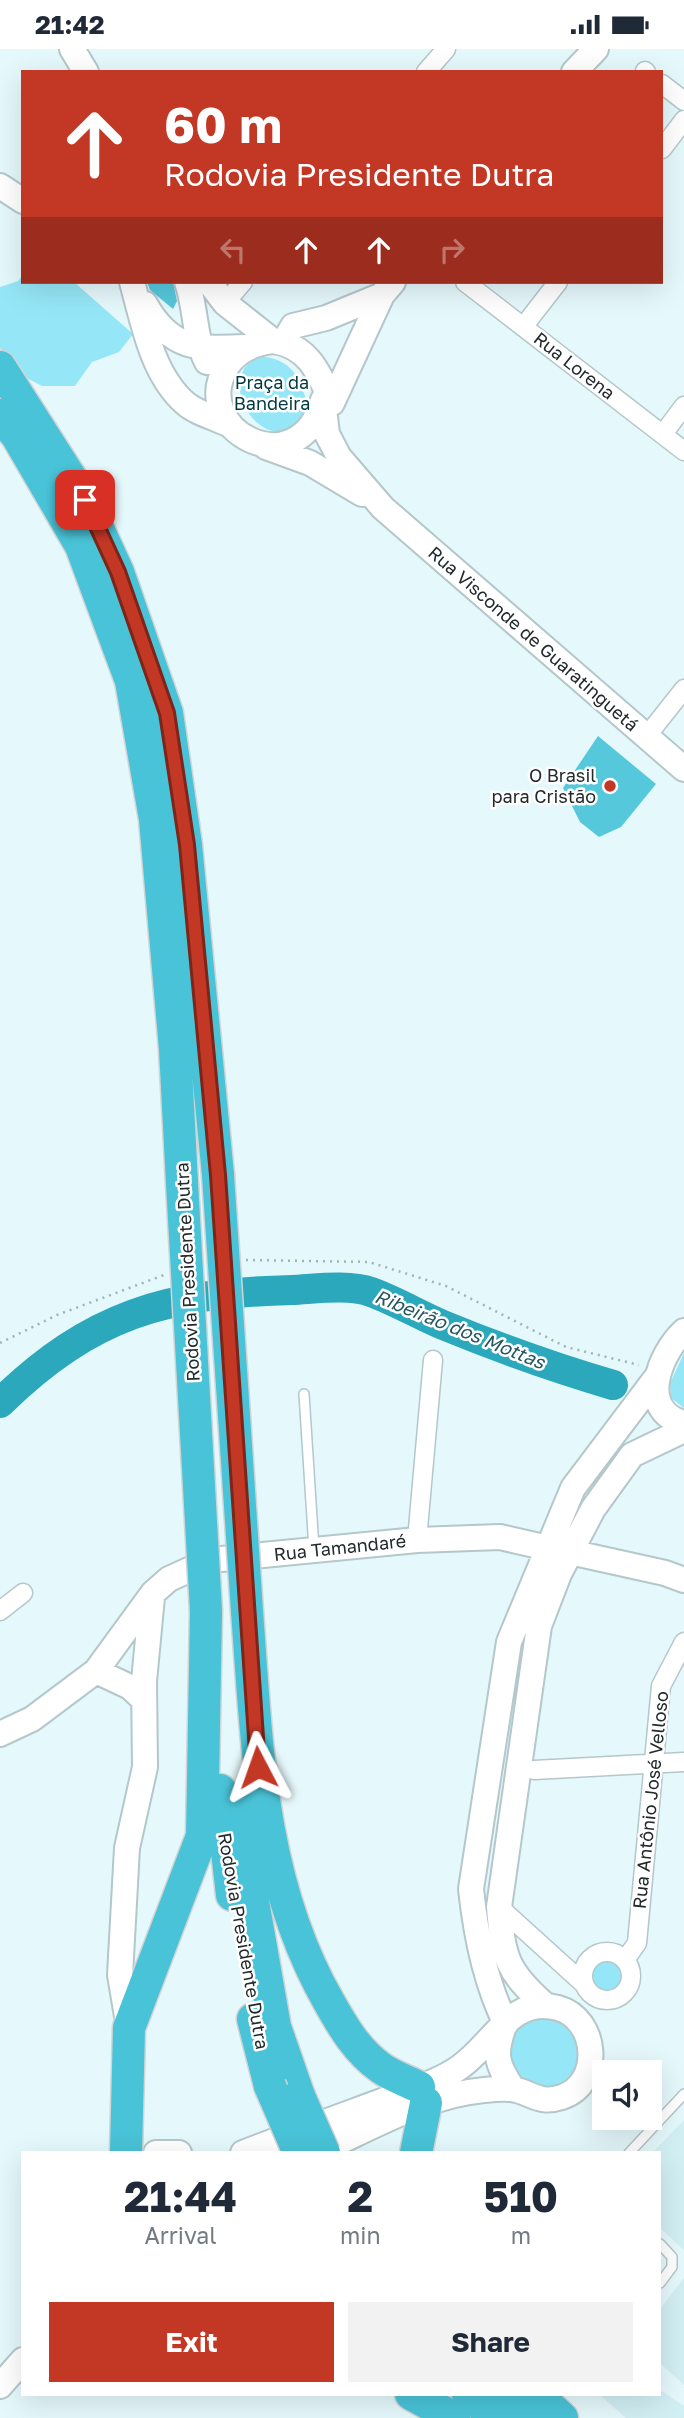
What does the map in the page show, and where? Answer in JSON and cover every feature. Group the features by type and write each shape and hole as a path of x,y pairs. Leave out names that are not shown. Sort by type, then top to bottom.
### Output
{"highway":[{"name":"Rodovia Presidente Dutra","path":"0,367 32,411 85,500 118,572 167,713 187,845 218,1175 247,1611 247,1867 285,2091 299,2151"},
{"name":"Rodovia Presidente Dutra","path":"0,415 17,436 81,546 131,681 155,819 176,1049 206,1611 226,1863 254,2022 285,2091 323,2151"},
{"path":"126,2151 129,2028 202,1836 206,1611"},
{"path":"247,1611 258,1767 272,1857 288,1913 313,1975 351,2041 381,2069 422,2095 416,2151"},
{"path":"415,2396 454,2418"},
{"path":"470,2396 495,2418"},
{"path":"500,2396 527,2418"},
{"path":"538,2396 562,2418"}],"main road":[{"path":"72,49 85,70"},
{"path":"576,70 596,49"},
{"path":"0,186 21,200"},
{"path":"133,284 155,322 180,342 200,349 248,347 278,342 293,325 326,318 387,288"},
{"path":"133,284 150,346 164,374 185,403 230,425 254,443 276,445 299,438 311,429 387,288"},
{"path":"188,284 194,302 200,349 220,384 221,405 230,425"},
{"path":"211,284 225,303 278,342 298,349 310,359 327,402"},
{"path":"220,384 235,356 248,347"},
{"name":"Rua Visconde de Guaratinguetá","path":"327,402 327,433 339,457 383,507 684,769"},
{"name":"Rua Visconde de Guaratinguetá","path":"254,443 310,463 383,507"},
{"path":"249,2151 422,2095 513,2089 537,2100 563,2097 583,2081 592,2056 587,2030 569,2011 544,2004 517,1981 502,1944 499,1907 539,1626 573,1488 658,1374 677,1338 684,1309"},
{"path":"658,1374 656,1396 661,1408 673,1420 684,1423"},
{"path":"513,2089 500,2070 496,2047 505,2025 494,1998 475,1931 471,1889 509,1642 559,1550 632,1455 684,1430"},
{"name":"Rua Tamandaré","path":"0,1734 32,1719 96,1671 153,1593 169,1579 211,1560 417,1540 500,1538 665,1573 684,1580"},
{"path":"129,2028 120,1975 127,1848 145,1767 144,1700 153,1593"},
{"path":"96,1671 130,1687 144,1700"},
{"path":"320,2151 422,2095 460,2068 514,2014 528,2007 544,2004"},
{"path":"0,2386 21,2362"}],"street":[{"path":"428,70 446,49"},
{"path":"663,85 684,101"},
{"path":"663,148 684,120"},
{"path":"225,303 241,284"},
{"name":"Rua Lorena","path":"468,284 684,451"},
{"path":"523,327 556,284"},
{"path":"663,434 684,406"},
{"path":"646,737 684,689"},
{"path":"417,1540 433,1360"},
{"path":"0,1611 23,1593"},
{"name":"Rua Antônio José Velloso","path":"625,1959 637,1943 661,1686 684,1641"},
{"path":"534,1770 684,1762"},
{"path":"499,1907 598,1999 619,1997 631,1979 625,1959 614,1952 601,1952 589,1958 583,1970 584,1984"}],"lane":[{"path":"304,1394 314,1551"},
{"path":"631,2151 684,2094"},
{"path":"661,2245 673,2257 672,2267 661,2282"}],"path":[{"path":"241,1260 369,1262 446,1286 566,1347 658,1374"},
{"path":"0,1343 57,1315 168,1274"}],"shaded area":[{"path":"684,2120 684,2250 661,2229 661,2151 654,2151"},
{"path":"684,2278 684,2385 661,2364 661,2308"},
{"path":"661,2391 684,2406 684,2418 626,2418 601,2396 661,2396"}],"green space":[{"path":"21,277 21,284 76,284 133,334 119,352 92,362 75,386 42,386 21,375 0,348 0,287"},
{"name":"Praça da Bandeira","path":"259,356 280,361 293,371 298,379 308,408 298,427 279,432 267,429 246,409 240,380 246,367"},
{"path":"684,1353 684,1408 671,1398 670,1383"},
{"path":"607,1956 620,1961 625,1974 620,1987 607,1992 594,1987 589,1974 594,1961"},
{"path":"555,2013 582,2039 576,2077 554,2091 517,2081 505,2045 517,2022"}],"building":[{"path":"148,284 173,284 177,301 173,309 150,290"},
{"name":"O Brasil para Cristão","path":"598,736 656,784 621,827 599,837 580,822 563,788"}],"waterway":[{"name":"Ribeirão dos Mottas","path":"0,1403 66,1348 133,1314 206,1296 332,1288 371,1292 485,1342 613,1385"}],"place":[{"name":"O Brasil para Cristão","path":"610,786"}],"route":[{"path":"85,500 118,572 167,713 187,845 218,1175 258,1767"}]}
